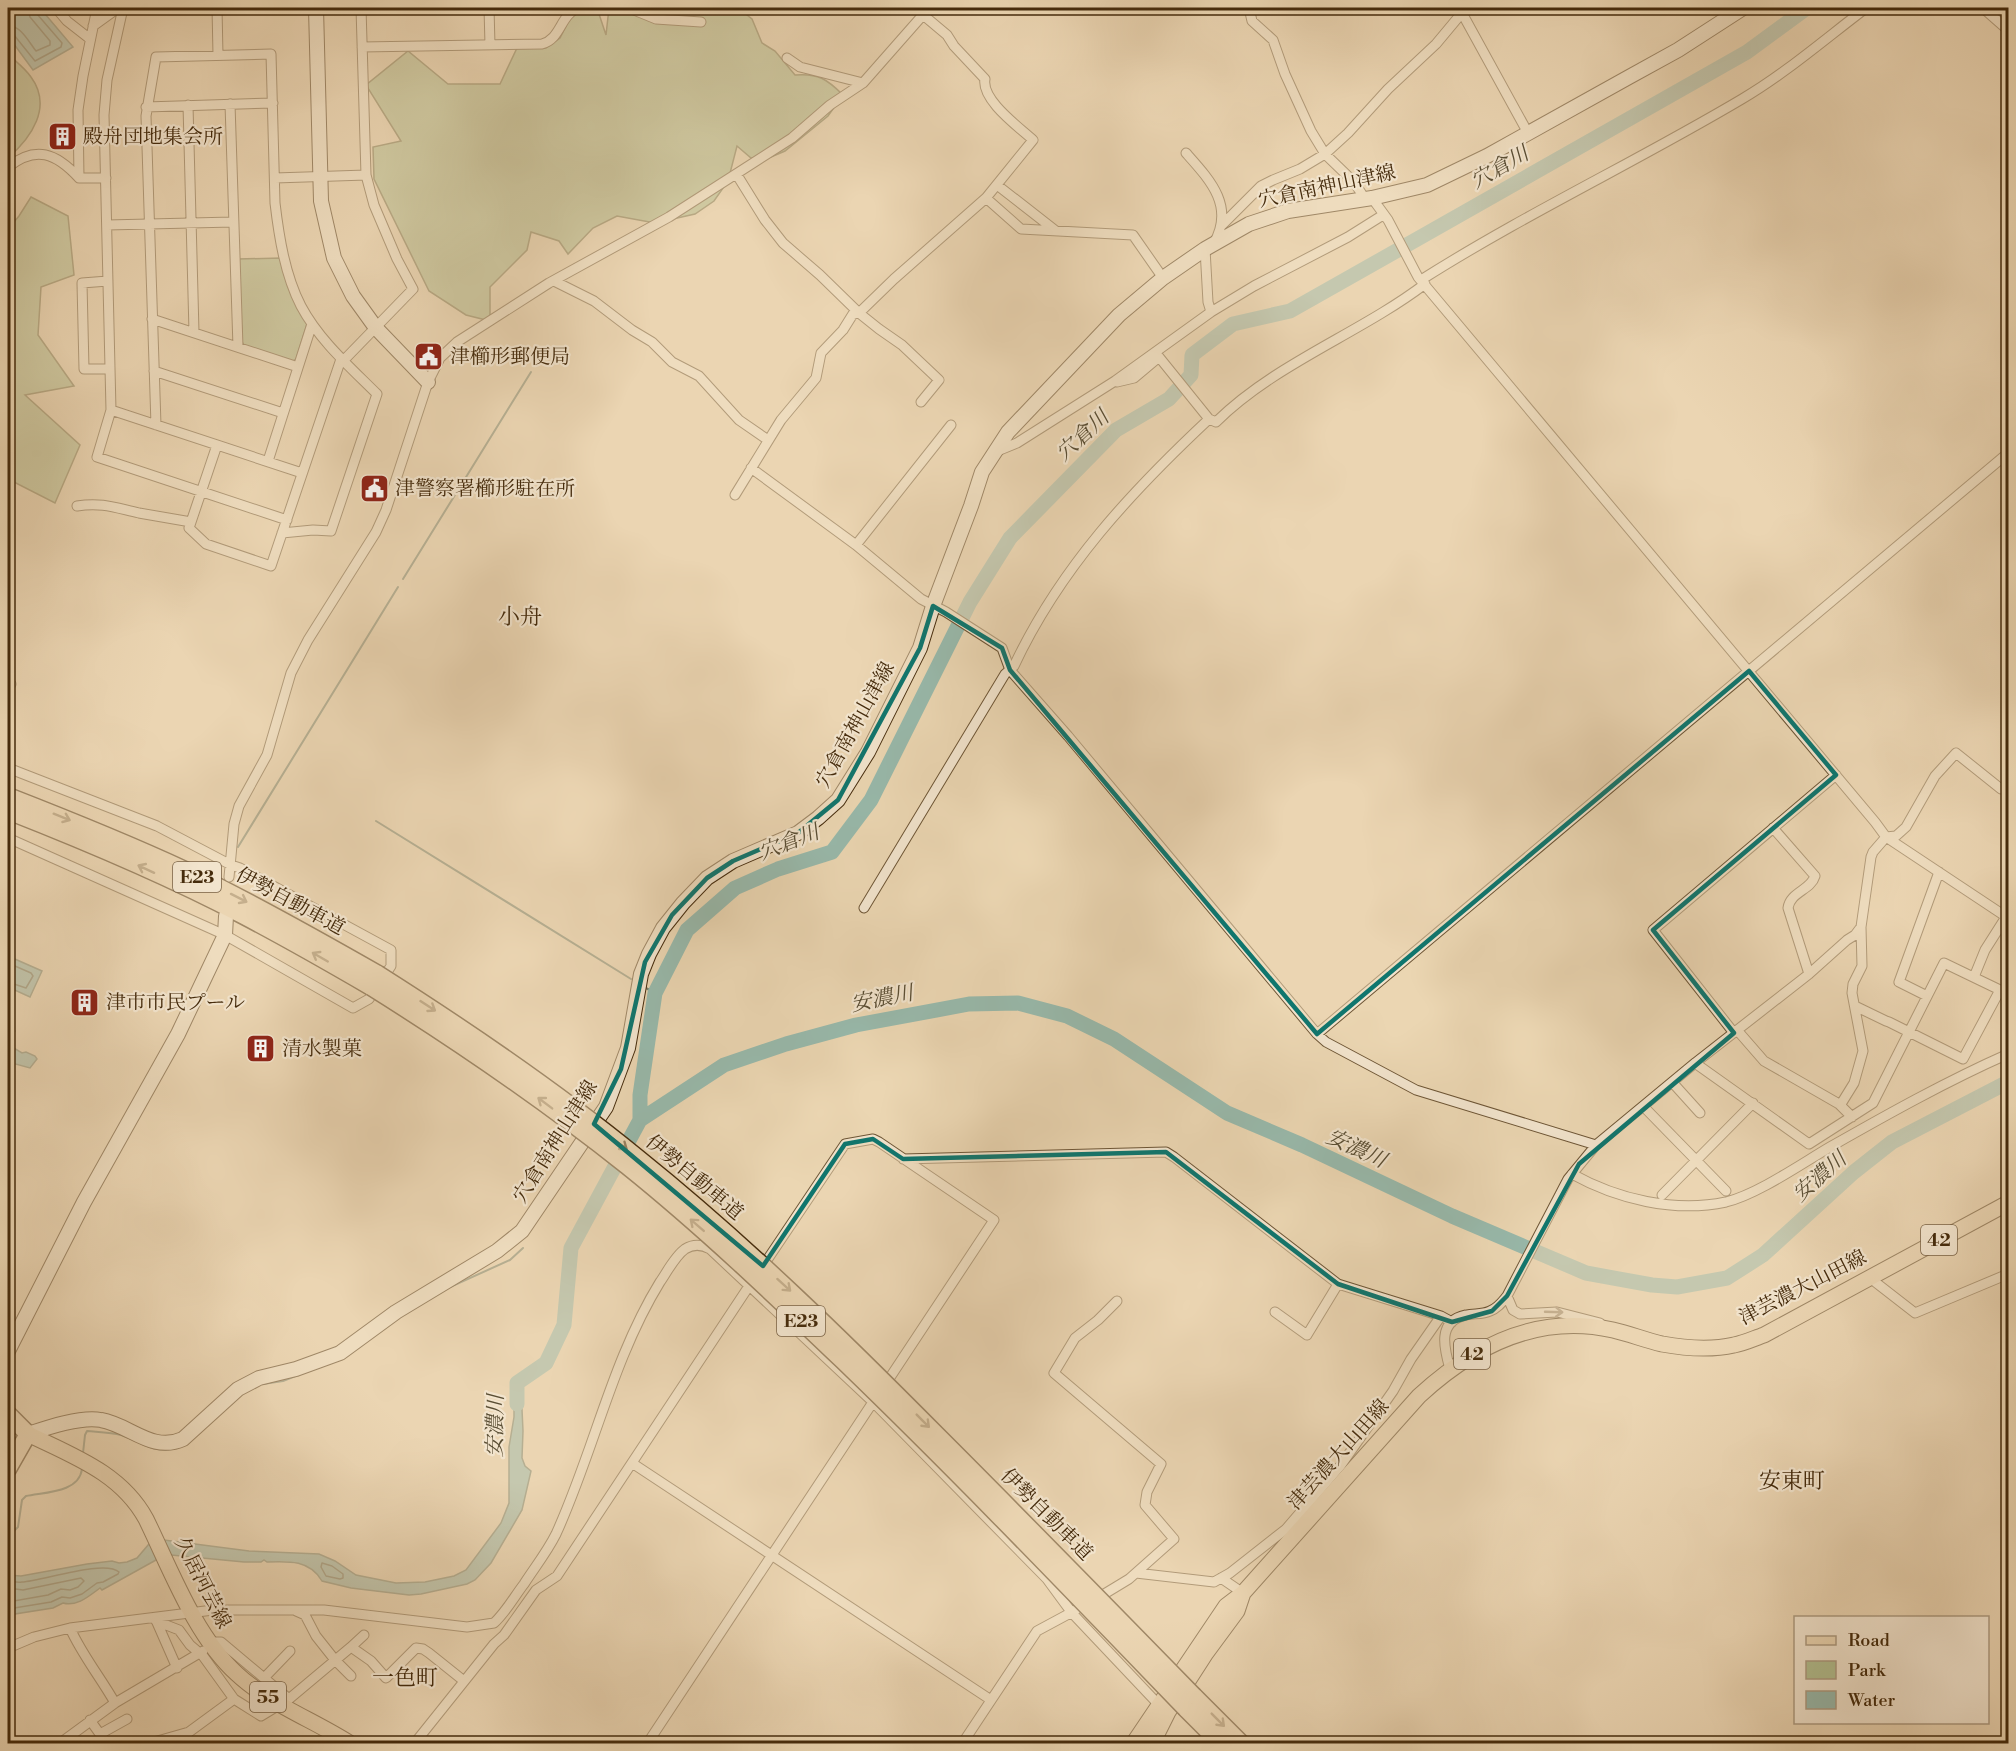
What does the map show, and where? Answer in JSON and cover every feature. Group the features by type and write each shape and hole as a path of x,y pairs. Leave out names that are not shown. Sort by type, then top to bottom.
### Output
{"highway":[{"name":"伊勢自動車道","path":"8,796 184,870 310,935 375,980 424,1020 534,1095 629,1168 694,1222 780,1300 888,1405 1187,1707 1242,1743"},
{"name":"伊勢自動車道","path":"8,811 110,852 178,883 375,980 455,1024 541,1084 637,1156 789,1290 897,1394 1221,1743"},
{"path":"8,1414 28,1434 8,1469"},
{"path":"1187,1707 1210,1743"}],"main road":[{"path":"316,8 319,176 323,211 334,258 353,296 376,328 428,382"},
{"name":"穴倉南神山津線","path":"28,1434 59,1424 97,1419 111,1423 150,1442 168,1444 176,1442 183,1439 238,1389 259,1378 296,1369 340,1353 396,1312 497,1251 522,1231 606,1107 628,1048 645,962 663,928 707,878 733,861 798,833 838,800 868,752 920,648 982,472 993,453 1008,432 1108,325 1164,278 1209,246 1249,224 1272,215 1427,185 1487,156 1678,50 1743,8"},
{"path":"8,1351 84,1202 178,1034 225,935 226,916"},
{"name":"津芸濃大山田線","path":"1134,1743 1226,1606 1243,1593 1346,1470 1419,1396 1450,1369 1490,1345 1533,1330 1574,1325 1613,1330 1676,1346 1735,1345 1764,1335 2008,1203"},
{"name":"久居河芸線","path":"28,1434 100,1471 124,1489 139,1506 201,1631 214,1650 249,1684 285,1701 343,1741"},
{"name":"津芸濃大山田線","path":"1152,1743 1168,1712 1206,1653 1237,1611 1243,1593"}],"street":[{"path":"56,8 67,21 90,39"},
{"path":"79,178 78,110 97,8"},
{"path":"93,26 118,8"},
{"path":"123,8 105,99 111,410 97,457 287,520"},
{"path":"217,8 218,55"},
{"path":"217,445 189,528 206,544 271,566 342,360 412,289 374,205 366,175 361,8"},
{"path":"489,8 490,45"},
{"path":"362,46 535,45 547,42 558,33 566,17 578,8"},
{"path":"629,8 656,19 701,22"},
{"path":"1249,8 1252,21 1274,40 1285,74 1304,117 1325,154 1385,217 1421,280 1886,837 2007,917 1985,950 1974,977"},
{"path":"1115,381 1134,378 1159,357 1207,417 1216,422 1267,382 1392,307 1421,280 1490,238 1742,99 1866,8"},
{"path":"1983,8 2008,30"},
{"path":"228,877 234,824 239,807 267,755 291,674 308,640 376,532 428,382 440,358 449,348 554,280 670,216 792,138 830,105 863,83 926,10 954,46 985,79 985,89 1000,110 1034,140 986,198 859,313 853,314 843,330 821,353 816,378 781,420 735,495"},
{"path":"1211,312 1208,302 1209,246 1221,226 1261,186 1300,170 1325,154 1388,89 1436,44 1464,10 1528,133"},
{"path":"156,425 146,107 156,57 271,54 277,222 288,272 301,306 312,324 342,360 377,394 331,531 282,533"},
{"path":"787,58 800,67 863,83"},
{"path":"230,104 238,347"},
{"path":"146,107 273,104"},
{"path":"188,105 194,332"},
{"path":"1186,153 1220,199 1223,214 1221,226"},
{"path":"8,167 28,155 46,154 60,161 79,178 105,178"},
{"path":"274,178 366,175"},
{"path":"737,175 765,220 783,243 859,313 902,345 939,380 921,402"},
{"path":"997,185 1056,231"},
{"path":"986,198 1021,229 1133,235 1164,278"},
{"path":"993,453 1017,443 1115,381 1211,312 1254,286 1385,217"},
{"path":"107,225 233,222"},
{"path":"554,280 594,301 652,342 672,362 699,376 739,420 768,440"},
{"path":"108,281 82,283 84,369 110,369"},
{"path":"152,319 298,367"},
{"path":"268,461 312,324"},
{"path":"154,371 283,413"},
{"path":"111,410 302,473"},
{"path":"864,908 1005,674 1010,670 1079,558 1129,498 1207,417"},
{"path":"856,545 951,425"},
{"path":"1317,1034 2008,453"},
{"path":"751,468 856,545 921,599 1000,646 1010,670 1076,744 1326,1042 1416,1090 1596,1145"},
{"path":"77,506 112,505 191,522"},
{"path":"1841,1104 1854,1083 1863,1051 1852,986 1862,966 1861,927 1873,852 1886,837 1896,836 1906,827 1935,776 1956,753 2001,789 2008,787"},
{"path":"8,768 157,826 250,873 391,950 391,966 369,999 353,1008 225,935 8,838"},
{"path":"1836,775 1653,930 1735,1031 1764,1061 1841,1104 1852,1117"},
{"path":"1773,828 1815,876 1814,881 1791,898 1788,908 1809,974"},
{"path":"1927,996 1899,982 1939,872"},
{"path":"1450,1369 1443,1345 1444,1336 1454,1320 1464,1315 1492,1311 1507,1296 1570,1177 1596,1145 1695,1063 1809,974 1855,935 1861,927"},
{"path":"1695,1063 1753,1102 1809,1144 1873,1103 1909,1032 1927,996 1944,963 2000,990 1963,1059 1909,1032 1855,1006"},
{"path":"1570,1177 1651,1203 1683,1205 1726,1202 1744,1196 1931,1092 2008,1054"},
{"path":"1672,1082 1700,1113"},
{"path":"1662,1194 1753,1102"},
{"path":"1643,1106 1726,1191"},
{"path":"414,1743 500,1639 536,1590 557,1576 845,1144 873,1139 994,1220 647,1743"},
{"path":"903,1159 1166,1152 1237,1204 1338,1284 1454,1320"},
{"path":"8,1648 34,1637 70,1628 155,1618 191,1611 291,1609 350,1612 467,1627 494,1623 545,1554 555,1535 576,1484 612,1382 653,1294 668,1269 683,1251 694,1245 705,1246 750,1284 873,1402 1047,1579 1072,1613 1159,1705"},
{"path":"1870,1278 1915,1313 2008,1274"},
{"path":"1275,1312 1307,1335 1338,1284"},
{"path":"1507,1296 1513,1310 1520,1314 1557,1311 1599,1322 1613,1330"},
{"path":"962,1743 1037,1631 1111,1591 1174,1539 1145,1505 1147,1492 1161,1464 1054,1373 1075,1338 1118,1301"},
{"path":"1136,1572 1214,1582 1230,1573 1286,1529 1346,1470 1411,1359 1441,1316"},
{"path":"632,1463 991,1700"},
{"path":"1221,1578 1243,1593"},
{"path":"291,1609 305,1615 316,1636 351,1676"},
{"path":"500,1639 505,1611"},
{"path":"155,1618 179,1630 190,1645 202,1652 234,1699 261,1716 285,1701 364,1635"},
{"path":"155,1618 177,1668"},
{"path":"70,1628 115,1703"},
{"path":"215,1642 221,1642 264,1678 285,1701"},
{"path":"351,1647 371,1661 386,1678 416,1648 429,1653 464,1681"},
{"path":"264,1678 290,1651"},
{"path":"59,1743 115,1703 202,1652"},
{"path":"147,1743 189,1731 234,1699"},
{"path":"100,1734 127,1719"},
{"path":"90,1720 107,1743"}],"highlighted area":[{"path":"933,606 1002,648 1010,670 1317,1034 1749,671 1836,775 1653,930 1734,1033 1579,1164 1507,1296 1492,1311 1452,1322 1338,1284 1166,1152 903,1159 873,1139 845,1144 763,1266 594,1124 621,1069 645,962 672,915 707,878 733,861 798,833 838,800 920,648"}],"green space":[{"path":"597,8 606,35 609,8 738,8 752,19 762,43 775,51 795,75 822,78 843,95 828,116 785,151 771,157 751,158 737,146 728,181 714,201 695,214 655,223 617,216 593,228 568,254 559,241 531,232 527,250 490,287 490,321 466,315 429,291 374,179 373,147 401,141 366,85 408,51 448,84 500,84 517,48 546,48 560,38 569,20 579,11"},
{"path":"8,54 31,77 40,100 39,111 31,131 8,158"},
{"path":"31,197 68,216 74,275 41,287 38,335 74,386 25,395 80,445 55,503 8,479 8,229"},
{"path":"281,258 307,324 296,359 293,361 244,345 242,342 238,259"}],"water":[{"path":"8,8 40,8 73,47 33,70 8,36"},
{"path":"8,956 42,971 30,997 8,987"},
{"path":"8,1020 11,1029 15,1031 10,1040 12,1047 22,1053 26,1052 35,1056 37,1059 30,1068 8,1062"},
{"path":"514,1381 521,1388 522,1458 525,1466 531,1471 522,1510 491,1563 475,1580 467,1584 409,1595 351,1588 322,1581 311,1569 298,1563 264,1560 244,1562 171,1555 156,1560 102,1590 100,1588 78,1602 8,1615 8,1575 21,1576 112,1561 127,1562 137,1558 149,1544 164,1540 249,1551 319,1554 335,1561 356,1575 396,1583 425,1582 454,1576 466,1570 501,1523 509,1503 509,1447 514,1417"}],"waterway":[{"name":"穴倉川","path":"640,1120 640,1095 655,993 687,930 735,888 778,869 832,852 871,800 970,602 1010,538 1116,430 1169,399 1191,375 1192,355 1233,324 1290,311 1747,52 1807,8"},
{"path":"403,579 531,372"},
{"path":"238,847 398,587"},
{"path":"376,821 631,979"},
{"path":"644,987 655,993"},
{"name":"安濃川","path":"517,1404 517,1383 546,1363 564,1325 571,1248 640,1120 724,1065 786,1044 856,1025 969,1004 1018,1003 1067,1016 1114,1039 1227,1113 1302,1145 1452,1216 1586,1273 1652,1285 1677,1287 1727,1278 1763,1255 1854,1172 1892,1142 2008,1082"},
{"path":"450,1287 510,1260 523,1248"},
{"path":"263,1384 283,1381 298,1375"},
{"path":"83,1453 87,1431 117,1434 152,1448 172,1449"},
{"path":"8,1537 18,1527 22,1500 26,1496 68,1487 75,1483 82,1469"}],"place":[{"name":"殿舟団地集会所","path":"62,137"},
{"name":"津櫛形郵便局","path":"429,357"},
{"name":"津警察署櫛形駐在所","path":"374,489"},
{"name":"津市市民プール","path":"85,1003"},
{"name":"清水製菓","path":"261,1049"}],"district":[{"name":"小舟","path":"520,617"},
{"name":"安東町","path":"1792,1481"},
{"name":"一色町","path":"405,1678"}]}
